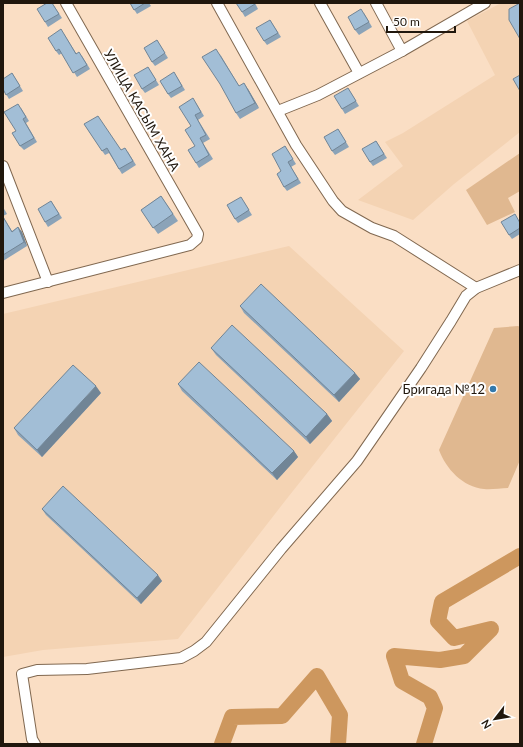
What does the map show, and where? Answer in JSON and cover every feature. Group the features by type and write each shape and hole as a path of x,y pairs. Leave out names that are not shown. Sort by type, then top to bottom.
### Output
{"street":[{"name":"УЛИЦА КАСЫМ ХАНА","path":"48,282 190,245 197,239 198,234 66,3"},
{"path":"217,3 296,145 324,190 342,211 372,228 394,236 476,288"},
{"path":"320,3 359,73"},
{"path":"376,3 402,51"},
{"path":"278,111 318,95 402,51 485,3"},
{"path":"3,166 48,282 3,293"},
{"path":"35,744 32,739 22,674 37,670 87,669 181,658 206,642 281,549 357,461 421,368 452,321 466,296 476,288 520,270"}],"shaded area":[{"path":"501,3 520,3 520,132 454,184 413,220 358,200 403,166 385,142 403,133 495,75 467,21"},
{"path":"520,153 520,191 508,198 515,212 487,225 466,190"},
{"path":"289,246 404,351 178,639 43,650 3,657 3,314"},
{"name":"Бригада №12","path":"520,327 520,460 508,488 476,488 462,481 456,476 446,464 439,450 494,328"}],"building":[{"path":"47,3 52,3 59,14 45,22 37,9"},
{"path":"130,3 145,3 134,10"},
{"path":"236,3 255,3 255,4 242,12"},
{"path":"520,3 520,39 509,20 509,9"},
{"path":"361,9 369,22 355,30 348,17"},
{"path":"270,20 278,33 264,41 256,28"},
{"path":"61,29 76,54 79,52 87,65 73,73 59,49 56,51 48,38"},
{"path":"157,40 165,53 152,62 144,48"},
{"path":"216,49 239,86 244,83 255,103 236,113 220,84 202,57"},
{"path":"148,67 156,80 142,89 134,75"},
{"path":"174,72 182,86 168,94 160,81"},
{"path":"12,73 20,86 6,95 3,89 3,79"},
{"path":"520,75 520,91 513,79"},
{"path":"348,88 356,101 342,109 334,96"},
{"path":"193,98 201,112 195,115 206,135 200,138 209,155 196,163 188,150 195,146 185,130 191,126 179,107"},
{"path":"18,104 26,117 23,119 34,138 20,146 12,133 16,131 4,112"},
{"path":"98,116 121,150 125,148 133,161 119,169 107,148 102,151 84,124"},
{"path":"338,129 346,142 332,151 324,137"},
{"path":"376,141 384,154 370,162 362,149"},
{"path":"285,146 293,159 288,162 298,179 284,187 277,174 281,171 272,154"},
{"path":"161,196 173,214 153,228 141,210"},
{"path":"241,197 249,210 235,219 227,205"},
{"path":"51,201 59,214 45,222 38,209"},
{"path":"515,214 520,223 520,228 509,235 501,222"},
{"path":"3,217 12,232 18,227 24,242 3,255"},
{"path":"261,284 355,373 334,395 240,306"},
{"path":"232,325 327,414 306,437 211,348"},
{"path":"199,362 294,451 272,473 178,384"},
{"path":"73,365 96,386 37,450 14,428"},
{"path":"63,486 158,575 137,598 42,509"}],"waterway":[{"path":"424,744 435,708 430,697 402,681 394,656 440,660 464,656 491,629 454,638 438,621 442,602 520,556"},
{"path":"222,744 232,717 282,716 317,676 340,715 338,744"}],"place":[{"name":"Бригада №12","path":"493,389"}]}
